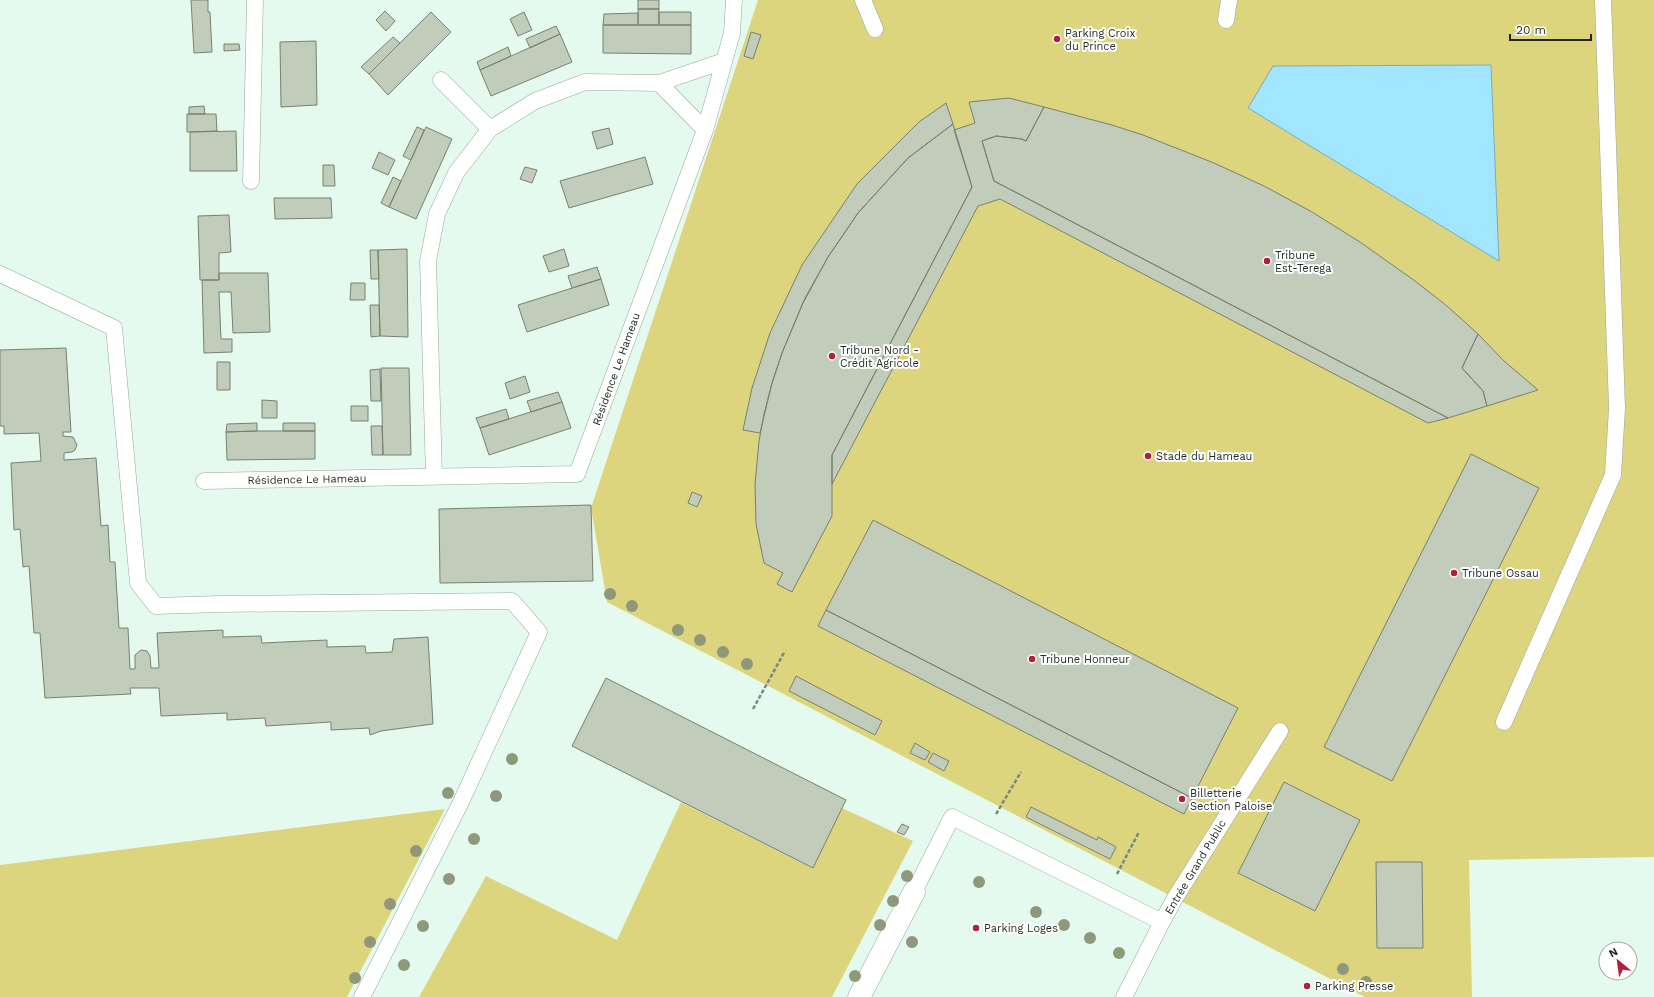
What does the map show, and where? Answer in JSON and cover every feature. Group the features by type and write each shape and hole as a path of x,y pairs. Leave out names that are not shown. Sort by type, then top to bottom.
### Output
{"street":[{"path":"859,997 914,892"}],"lane":[{"path":"251,181 255,0"},
{"name":"Résidence Le Hameau","path":"204,481 577,474 704,130 732,33 734,0"},
{"path":"862,0 875,29"},
{"path":"1226,20 1229,0"},
{"path":"1504,722 1613,474 1617,408 1603,0"},
{"path":"434,477 428,260 437,214 456,174 490,129 535,101 585,82 659,83 724,62"},
{"path":"441,80 490,129"},
{"path":"659,83 704,130"},
{"path":"0,274 114,328 138,583 156,606 512,601 539,632 461,802 362,997"},
{"name":"Entrée Grand Public","path":"1124,997 1175,898 1280,731"},
{"path":"914,892 952,817 1162,922"}],"path":[{"path":"753,709 785,651"},
{"path":"985,834 1021,772"},
{"path":"1105,893 1139,832"}],"shaded area":[{"path":"758,0 1654,0 1654,857 1469,860 1472,997 1365,997 607,602 591,508"},
{"path":"681,802 812,868 842,808 913,841 832,997 419,997 486,876 617,940"},
{"path":"445,809 347,997 0,997 0,865"}],"water":[{"path":"1491,65 1499,261 1248,108 1273,66"}],"building":[{"path":"191,0 208,0 212,52 194,53"},
{"path":"638,0 659,0 659,9 638,9"},
{"path":"638,9 659,9 659,25 638,25"},
{"path":"385,11 395,21 386,31 376,20"},
{"path":"431,12 451,32 388,95 369,74"},
{"path":"524,12 532,30 518,36 510,19"},
{"path":"659,12 691,12 691,25 659,25"},
{"path":"638,13 638,25 603,25 604,14"},
{"path":"603,25 691,25 691,54 603,53"},
{"path":"556,26 560,34 530,48 526,39"},
{"path":"751,32 761,35 753,59 744,56"},
{"path":"560,34 572,62 491,96 480,70"},
{"path":"393,37 400,43 369,74 361,67"},
{"path":"316,41 317,105 281,107 280,42"},
{"path":"224,44 239,44 240,50 224,51"},
{"path":"508,47 511,56 480,70 477,62"},
{"path":"1009,98 1044,107 1026,141 1022,139 996,136 982,141 994,181 1448,418 1428,423 1000,199 978,206 832,484 832,455 972,187 954,130 975,123 969,102"},
{"path":"946,103 953,124 908,158 858,213 828,257 802,305 782,353 772,383 760,433 743,430 752,388 770,333 802,265 857,184 919,122"},
{"path":"204,106 205,114 189,114 189,107"},
{"name":"Tribune Est-Terega","path":"1044,107 1143,135 1214,163 1264,186 1312,212 1360,242 1415,281 1447,306 1478,334 1462,368 1483,391 1487,406 1448,418 994,181 982,141 996,136 1022,139 1026,141"},
{"path":"187,114 216,114 217,131 187,132"},
{"name":"Tribune Nord - Crédit Agricole","path":"953,124 972,187 832,455 832,516 792,592 777,584 783,573 764,563 756,524 755,484 759,441 772,383 782,353 805,298 828,257 858,213 908,158"},
{"path":"417,127 424,130 411,160 403,156"},
{"path":"426,127 452,139 416,219 389,207"},
{"path":"609,128 613,144 597,149 592,132"},
{"path":"236,131 237,171 190,171 190,132"},
{"path":"379,152 395,160 388,175 372,168"},
{"path":"645,157 653,184 569,208 560,181"},
{"path":"323,165 334,165 335,186 323,186"},
{"path":"525,167 537,170 532,183 520,179"},
{"path":"393,177 401,181 389,207 381,203"},
{"path":"274,198 331,198 332,218 275,219"},
{"path":"229,215 231,252 219,253 219,280 200,280 198,216"},
{"path":"407,249 408,337 380,336 378,250"},
{"path":"564,249 569,266 549,272 543,256"},
{"path":"370,250 378,250 379,279 371,279"},
{"path":"597,267 601,279 572,288 568,276"},
{"path":"219,273 268,273 270,332 233,333 231,292 219,292 221,339 232,339 232,352 204,353 202,280 219,280"},
{"path":"601,279 609,305 527,332 518,305"},
{"path":"351,283 365,283 365,300 350,300"},
{"path":"370,305 379,305 380,336 371,337"},
{"path":"1478,334 1504,361 1538,390 1487,406 1483,391 1462,368"},
{"path":"66,348 71,432 63,432 63,436 73,437 77,445 75,450 72,452 64,453 64,460 96,458 101,526 108,525 110,562 115,562 119,628 128,628 130,669 135,669 135,655 141,650 147,651 150,656 151,668 159,668 157,633 223,630 223,637 261,636 262,643 327,640 327,647 365,646 366,653 392,652 394,639 428,637 433,724 381,731 370,735 369,728 331,730 331,722 266,726 265,718 227,720 227,713 161,716 159,688 130,688 131,694 45,698 40,633 34,633 29,566 23,567 20,529 14,530 11,463 41,461 39,433 4,434 4,426 0,426 0,350"},
{"path":"217,362 230,362 230,390 217,390"},
{"path":"381,368 409,368 411,455 383,455"},
{"path":"380,369 381,401 371,401 370,370"},
{"path":"525,376 530,392 510,399 505,383"},
{"path":"558,392 562,402 531,412 527,401"},
{"path":"262,400 277,401 277,418 262,418"},
{"path":"562,402 571,428 489,455 480,428"},
{"path":"351,406 368,406 368,421 351,421"},
{"path":"506,409 509,419 480,428 476,418"},
{"path":"257,423 257,431 226,432 227,424"},
{"path":"283,423 315,423 315,431 283,431"},
{"path":"371,426 382,426 383,455 372,455"},
{"path":"315,431 315,459 227,460 226,432"},
{"name":"Tribune Ossau","path":"1471,454 1539,488 1392,781 1324,747"},
{"path":"692,492 702,496 697,507 688,503"},
{"path":"591,505 593,581 440,583 439,509"},
{"name":"Tribune Honneur","path":"873,520 1238,708 1192,798 826,610"},
{"path":"826,610 1192,798 1184,814 818,626"},
{"path":"796,676 882,721 875,735 789,691"},
{"path":"606,678 846,800 813,868 572,746"},
{"path":"915,743 930,752 925,760 910,753"},
{"path":"933,753 949,761 944,771 928,762"},
{"path":"1284,782 1360,820 1315,911 1238,873"},
{"path":"1031,807 1097,840 1098,837 1116,847 1110,859 1026,817"},
{"path":"902,824 909,827 904,835 897,832"},
{"path":"1376,862 1422,862 1423,948 1377,948"}],"place":[{"name":"Parking Croix du Prince","path":"1057,39"},
{"name":"Tribune Est-Terega","path":"1267,261"},
{"name":"Tribune Nord - Crédit Agricole","path":"832,356"},
{"name":"Stade du Hameau","path":"1148,456"},
{"name":"Tribune Ossau","path":"1454,573"},
{"name":"Tribune Honneur","path":"1032,659"},
{"name":"Billetterie Section Paloise","path":"1182,799"},
{"name":"Parking Loges","path":"976,928"},
{"name":"Parking Presse","path":"1307,986"}]}
